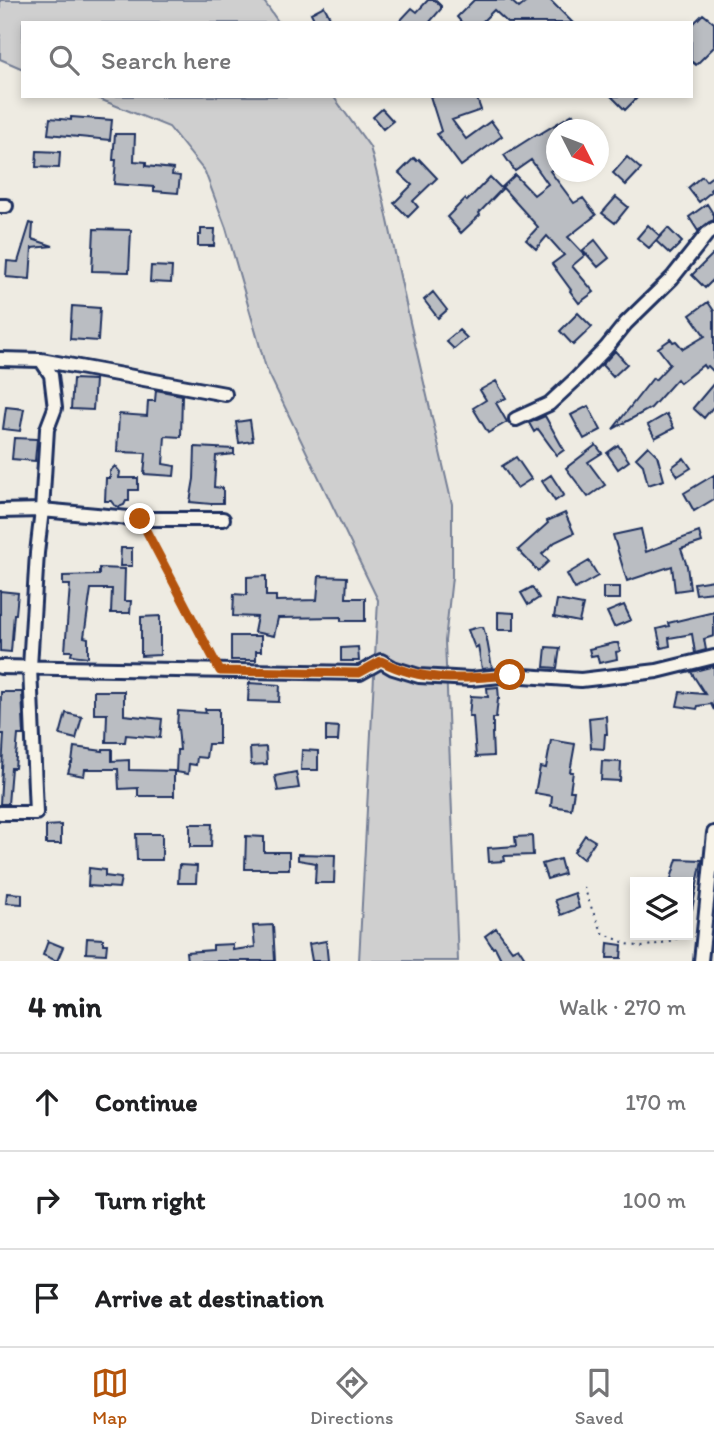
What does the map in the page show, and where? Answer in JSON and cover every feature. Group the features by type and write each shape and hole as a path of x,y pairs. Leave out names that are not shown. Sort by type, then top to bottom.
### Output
{"street":[{"path":"516,419 549,404 606,348 714,229"},
{"path":"0,359 41,360 225,394"},
{"path":"0,813 36,814 30,667 47,429 55,408 51,376 41,360"},
{"path":"0,511 43,510 140,519 223,519"},
{"path":"0,667 359,673 381,661 419,676 471,679 510,675 581,680 657,671 714,657"},
{"path":"701,961 714,833"}],"path":[{"path":"140,519 220,671"},
{"path":"584,887 603,933 627,944 642,947 684,936 704,940"}],"shaded area":[{"path":"0,0 263,0 278,21 21,21 21,68 0,59"},
{"path":"97,98 334,98 370,147 452,504 452,577 445,641 458,961 359,961 378,600 266,368 226,228 205,172 169,127"}],"building":[{"path":"428,0 435,0 441,6 431,21 400,21 412,8 417,12"},
{"path":"474,0 510,0 519,8 529,0 550,0 571,21 506,21 494,10 483,21 460,21 457,17"},
{"path":"324,6 332,21 315,21 311,13"},
{"path":"703,14 714,23 714,47 696,65 693,63 693,24"},
{"path":"431,98 477,98 481,110 452,120 466,139 491,121 502,136 461,166 437,134 441,131"},
{"path":"613,98 637,98 625,110"},
{"path":"382,109 393,121 383,129 373,117"},
{"path":"71,117 112,120 110,140 48,134 50,118 71,120"},
{"path":"546,130 546,181 531,160 515,171 504,155"},
{"path":"115,134 135,134 134,161 146,162 146,166 173,169 172,175 180,176 178,193 154,191 154,187 114,184"},
{"path":"37,151 60,152 59,168 36,167"},
{"path":"627,157 641,169 626,185 613,173"},
{"path":"414,158 417,161 419,159 437,178 413,201 418,207 408,217 394,203 412,185 399,173"},
{"path":"515,175 534,195 548,184 547,182 558,182 574,203 583,198 596,215 568,237 585,255 572,266 594,292 579,303 552,264 564,255 547,236 536,249 526,240 538,227 502,187"},
{"path":"714,175 711,192 699,202 688,188 702,176 706,181"},
{"path":"490,177 502,189 461,233 447,217"},
{"path":"616,197 628,207 615,223 602,213"},
{"path":"707,204 714,220 698,231 689,217"},
{"path":"30,223 33,224 32,239 53,246 32,248 30,279 6,277 7,261 18,262"},
{"path":"648,225 660,236 649,248 637,238"},
{"path":"668,228 682,242 670,254 656,241"},
{"path":"94,229 131,230 129,272 92,271"},
{"path":"201,229 215,229 214,246 198,246"},
{"path":"595,240 609,258 598,267 583,250"},
{"path":"714,253 714,279 705,288 692,275"},
{"path":"151,266 172,267 171,283 150,282"},
{"path":"433,292 447,310 438,318 424,300"},
{"path":"708,302 714,311 714,372 703,365 680,383 677,379 651,408 613,429 653,378 655,380 670,364 658,348 671,339 683,349 705,336 690,315"},
{"path":"72,306 100,308 98,341 70,339"},
{"path":"578,313 592,327 573,345 560,331"},
{"path":"459,330 467,338 454,349 446,341"},
{"path":"615,351 627,364 613,377 602,365"},
{"path":"73,379 95,380 93,410 71,409"},
{"path":"496,381 506,398 496,403 507,422 488,433 473,408 486,400 480,390"},
{"path":"714,383 714,406 704,418 693,408"},
{"path":"156,390 182,395 181,437 165,436 163,464 175,466 174,476 144,474 146,453 117,452 119,414 147,416 148,401 155,401"},
{"path":"588,406 601,430 584,439 571,415"},
{"path":"6,407 24,409 20,431 3,429"},
{"path":"667,414 674,428 655,438 648,425"},
{"path":"545,416 564,450 557,455 538,429 534,432 529,423"},
{"path":"250,420 253,441 239,443 236,422"},
{"path":"14,438 37,439 35,461 12,459"},
{"path":"596,445 602,453 588,462 605,485 588,497 566,468"},
{"path":"618,445 629,461 618,469 607,453"},
{"path":"648,446 657,455 664,480 648,485 643,465 636,458"},
{"path":"195,447 234,449 234,454 216,456 214,487 223,488 223,503 190,502"},
{"path":"516,457 531,479 517,488 502,466"},
{"path":"684,458 691,468 678,476 672,467"},
{"path":"115,466 120,472 119,478 138,478 138,490 129,490 129,501 119,507 111,501 105,501 106,478 110,478 110,471"},
{"path":"551,475 564,495 555,501 542,481"},
{"path":"714,475 714,499 694,511 684,493"},
{"path":"565,513 574,533 555,542 542,554 549,561 538,571 518,550 548,523 547,521"},
{"path":"641,529 646,552 699,532 702,542 681,549 687,566 690,589 675,591 672,566 627,581 613,535"},
{"path":"121,548 132,548 132,566 120,566"},
{"path":"589,561 598,576 575,589 567,574"},
{"path":"99,568 125,569 124,601 131,601 130,613 111,613 112,589 91,589 84,637 88,638 88,657 71,655 72,651 65,651 70,585 63,585 63,576 99,575"},
{"path":"266,576 266,596 276,596 276,601 317,600 319,576 347,577 346,598 365,598 365,621 341,621 341,617 278,618 274,636 254,632 257,617 233,616 234,594 247,595 247,577"},
{"path":"714,580 714,592 696,594 694,583"},
{"path":"532,587 539,598 528,605 521,593"},
{"path":"603,587 620,587 620,599 603,599"},
{"path":"0,591 18,593 11,652 0,651"},
{"path":"557,600 583,605 579,622 554,617"},
{"path":"624,605 631,620 614,627 607,612"},
{"path":"498,612 514,613 514,630 498,630"},
{"path":"714,612 714,636 704,639 706,650 695,653 692,634 669,638 670,646 661,648 657,629 669,626 668,623"},
{"path":"160,616 160,655 141,656 141,617"},
{"path":"483,627 492,668 482,669 478,646 475,648 468,630"},
{"path":"231,636 261,636 261,651 256,651 256,660 231,660"},
{"path":"618,643 620,651 616,652 617,659 599,663 597,655 591,656 589,649"},
{"path":"358,647 359,661 341,661 341,648"},
{"path":"546,647 560,648 557,668 544,667"},
{"path":"714,666 714,710 711,704 698,706 697,709 677,706 680,692 705,694 691,672"},
{"path":"249,683 280,685 279,702 248,701"},
{"path":"498,687 496,718 493,718 493,756 476,757 473,716 469,716 471,696 488,697 487,688"},
{"path":"94,691 124,691 124,715 162,719 160,738 126,735 125,742 106,742 107,714 94,714"},
{"path":"1,692 22,692 24,735 18,735 15,768 11,768 8,804 0,804 4,734 0,734"},
{"path":"205,709 219,709 219,744 208,744 206,758 197,757 196,765 189,764 188,774 176,772 177,750 180,750 178,711 206,713"},
{"path":"66,713 82,717 76,739 60,735"},
{"path":"606,716 604,749 591,748 589,718"},
{"path":"326,726 339,727 338,741 326,741"},
{"path":"551,740 575,744 570,772 573,772 570,791 574,791 571,809 551,806 552,796 535,793 540,767 546,768"},
{"path":"74,747 103,751 112,749 112,761 129,760 129,770 174,771 174,796 138,796 138,788 119,789 118,769 85,769 84,776 68,773"},
{"path":"266,747 267,764 251,765 250,748"},
{"path":"302,750 318,751 318,770 301,770"},
{"path":"602,761 621,762 620,781 601,780"},
{"path":"296,772 299,788 278,791 275,776"},
{"path":"190,824 212,824 211,847 190,847"},
{"path":"61,825 61,844 46,844 46,826"},
{"path":"136,834 162,834 162,860 137,860"},
{"path":"585,835 595,841 583,859 574,852"},
{"path":"246,836 264,837 264,852 289,852 289,869 245,869"},
{"path":"532,836 533,855 504,856 505,861 489,862 488,848 516,846 515,837"},
{"path":"298,854 335,855 334,883 315,883 316,863 298,860"},
{"path":"560,859 564,874 547,879 542,864"},
{"path":"677,859 702,860 693,904 693,877 672,877"},
{"path":"179,865 197,866 196,883 178,883"},
{"path":"89,868 105,870 105,876 121,878 119,888 88,886"},
{"path":"7,893 22,894 22,904 6,903"},
{"path":"575,893 579,908 561,915 555,900"},
{"path":"273,925 275,961 187,961 186,952 213,950 213,945 233,944 233,950 255,947 253,926"},
{"path":"496,928 512,950 518,947 527,961 502,961 485,936"},
{"path":"87,938 103,939 103,944 107,944 106,954 86,953"},
{"path":"48,941 63,947 57,961 43,955"},
{"path":"326,941 328,961 312,961 309,944"},
{"path":"608,943 622,945 621,958 607,958"}],"route":[{"path":"140,519 220,671 359,673 381,661 419,676 471,679 510,675"}]}
